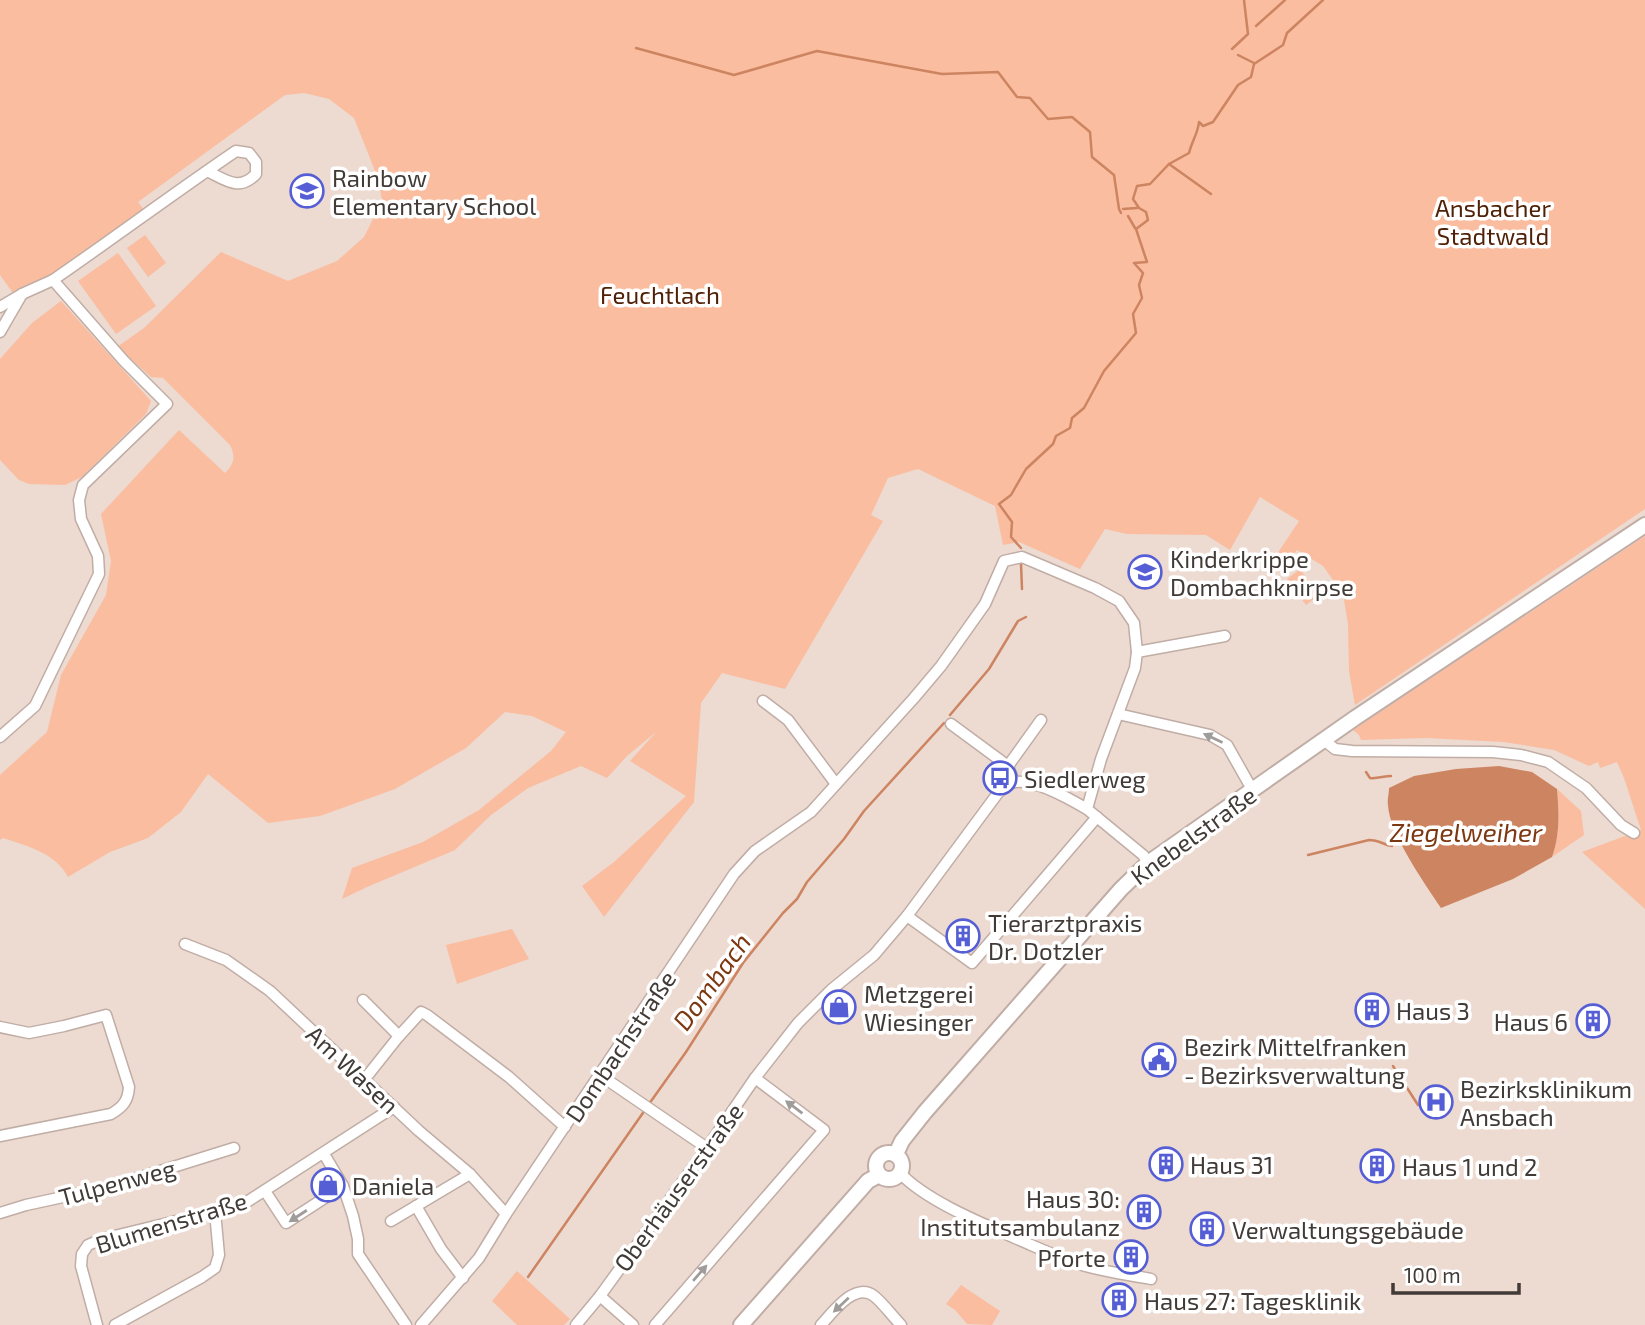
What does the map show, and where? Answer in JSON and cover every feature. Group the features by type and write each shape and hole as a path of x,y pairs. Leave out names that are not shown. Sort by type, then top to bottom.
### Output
{"main road":[{"name":"Knebelstraße","path":"897,1154 902,1141 925,1112 1121,889 1148,863 1372,708 1645,525"},
{"path":"887,1153 897,1154 902,1161 901,1174 892,1180 879,1175 876,1166 879,1157 887,1153"},
{"path":"741,1325 868,1181 879,1175"}],"street":[{"path":"0,307 22,293 53,280 207,171 236,151 248,153 256,162 256,174 248,182 236,184 207,171"},
{"path":"0,737 35,706 99,574 98,556 81,519 79,500 83,485 167,404 124,361 53,280"},
{"path":"0,332 22,293"},
{"name":"Dombachstraße","path":"421,1325 479,1258 734,874 755,852 811,812 941,666 985,604 1004,561 1022,557 1119,601 1134,623 1137,652"},
{"path":"1087,809 1101,758 1135,668 1137,652 1225,636"},
{"path":"763,701 788,720 836,784"},
{"path":"1118,714 1210,735 1227,745 1253,790"},
{"path":"1009,766 1041,720"},
{"path":"951,724 1009,766 1014,782 1037,785 1064,794 1097,817 1143,855 1148,863"},
{"path":"1325,741 1335,749 1352,751 1493,752 1548,762 1586,788 1621,825 1634,833"},
{"name":"Oberhäuserstraße","path":"576,1325 708,1149 755,1078 797,1023 831,989 874,955 907,916 987,806 998,793 1014,782"},
{"path":"907,916 972,963 1097,817"},
{"name":"Am Wasen","path":"185,944 226,960 270,992 419,1131 470,1174 506,1214"},
{"path":"363,1000 399,1036"},
{"path":"364,1080 421,1012 509,1077 565,1127"},
{"path":"0,1027 29,1033 106,1015 129,1087 128,1098 122,1108 111,1114 0,1136"},
{"path":"600,1075 708,1149"},
{"name":"Oberhäuserstraße","path":"655,1325 824,1130 755,1078"},
{"name":"Blumenstraße","path":"97,1325 81,1266 82,1254 88,1245 102,1239 242,1205 394,1107"},
{"name":"Tulpenweg","path":"0,1213 109,1187 234,1148"},
{"path":"324,1154 343,1186 353,1216 358,1254 406,1325"},
{"path":"391,1221 470,1174"},
{"path":"901,1174 912,1185 937,1200 1063,1259 1094,1269 1151,1279"},
{"path":"265,1191 286,1223 343,1186"},
{"path":"416,1206 441,1249 463,1278"},
{"path":"116,1325 202,1278 215,1268 219,1255 215,1213"},
{"path":"821,1325 846,1297 866,1292 873,1295 901,1325"},
{"name":"Oberhäuserstraße","path":"600,1296 633,1325"}],"green space":[{"path":"0,0 1645,0 1645,509 1355,705 1349,671 1348,624 1343,594 1323,566 1297,550 1273,577 1265,572 1299,521 1260,497 1230,550 1206,535 1127,534 1105,529 1080,569 1019,542 1003,545 995,506 918,469 888,478 871,515 883,521 785,689 722,673 701,703 694,802 604,917 582,886 614,862 686,796 630,761 656,732 627,756 607,778 581,766 528,788 491,815 455,850 342,899 352,868 423,842 479,810 551,751 566,732 532,716 505,712 466,748 395,789 320,816 268,823 208,774 181,812 148,838 110,852 68,877 56,862 40,851 3,838 0,840 0,775 47,732 61,675 106,595 111,561 101,514 179,430 225,473 233,460 230,445 163,378 151,377 117,347 144,328 221,252 288,281 337,261 364,237 382,201 379,181 354,118 329,99 304,93 285,95 138,202 145,211 55,274 13,293 0,275"},
{"path":"145,235 166,263 148,277 127,248"},
{"path":"118,253 156,306 116,334 78,281"},
{"path":"61,301 151,401 146,414 82,477 65,485 29,484 19,480 0,460 0,359 32,323"},
{"path":"1645,536 1645,909 1582,852 1641,830 1617,762 1600,768 1598,762 1589,766 1554,750 1503,742 1427,738 1361,740 1353,730"},
{"path":"1300,569 1319,595 1306,605 1287,579"},
{"path":"1557,789 1581,811 1584,835 1552,857 1558,832"},
{"path":"512,929 529,959 457,984 446,945"},
{"path":"517,1271 570,1319 564,1325 517,1325 492,1301"},
{"path":"961,1285 1000,1311 992,1325 967,1324 946,1304"}],"water":[{"name":"Ziegelweiher","path":"1499,766 1532,772 1557,789 1558,832 1552,857 1513,879 1441,908 1394,830 1388,805 1389,788 1414,776"}],"waterway":[{"path":"1232,49 1248,34 1244,0"},
{"path":"1256,26 1285,0"},
{"name":"Dombach","path":"1021,548 1011,537 1012,522 999,504 1011,495 1026,469 1053,444 1056,436 1070,428 1072,418 1084,408 1104,371 1136,333 1133,314 1142,298 1139,285 1143,273 1134,263 1147,262 1136,229 1148,220 1146,212 1139,208 1133,199 1137,186 1150,184 1169,164 1189,153 1199,122 1203,126 1213,122 1238,85 1251,77 1254,64 1283,45 1287,33 1323,0"},
{"path":"636,48 734,75 817,51 942,74 998,72 1017,97 1030,98 1048,119 1072,117 1090,132 1092,157 1114,175 1121,213"},
{"path":"1238,55 1254,63"},
{"path":"1169,164 1211,194"},
{"path":"1123,209 1137,208"},
{"path":"1128,216 1135,228"},
{"name":"Dombach","path":"1021,564 1022,589"},
{"name":"Dombach","path":"950,715 989,669 1018,621 1026,617"},
{"name":"Dombach","path":"649,1104 743,963 797,899 807,882 864,811 944,723"},
{"path":"1366,772 1370,778 1391,776"},
{"path":"1308,855 1369,840 1392,846"},
{"path":"1393,1066 1418,1105"},
{"name":"Dombach","path":"528,1277 645,1110"}],"place":[{"name":"Rainbow Elementary School","path":"307,191"},
{"name":"Kinderkrippe Dombachknirpse","path":"1145,572"},
{"name":"Siedlerweg","path":"1000,778"},
{"name":"Tierarztpraxis Dr. Dotzler","path":"963,936"},
{"name":"Metzgerei Wiesinger","path":"839,1007"},
{"name":"Haus 3","path":"1372,1010"},
{"name":"Haus 6","path":"1593,1021"},
{"name":"Bezirk Mittelfranken - Bezirksverwaltung","path":"1159,1060"},
{"name":"Bezirksklinikum Ansbach","path":"1436,1102"},
{"name":"Haus 31","path":"1166,1164"},
{"name":"Haus 1 und 2","path":"1377,1166"},
{"name":"Daniela","path":"328,1185"},
{"name":"Haus 30: Institutsambulanz","path":"1144,1212"},
{"name":"Verwaltungsgebäude","path":"1207,1229"},
{"name":"Pforte","path":"1131,1257"},
{"name":"Haus 27: Tagesklinik","path":"1119,1300"}],"park label":[{"name":"Ansbacher Stadtwald","path":"1493,221"},
{"name":"Feuchtlach","path":"660,294"}]}
